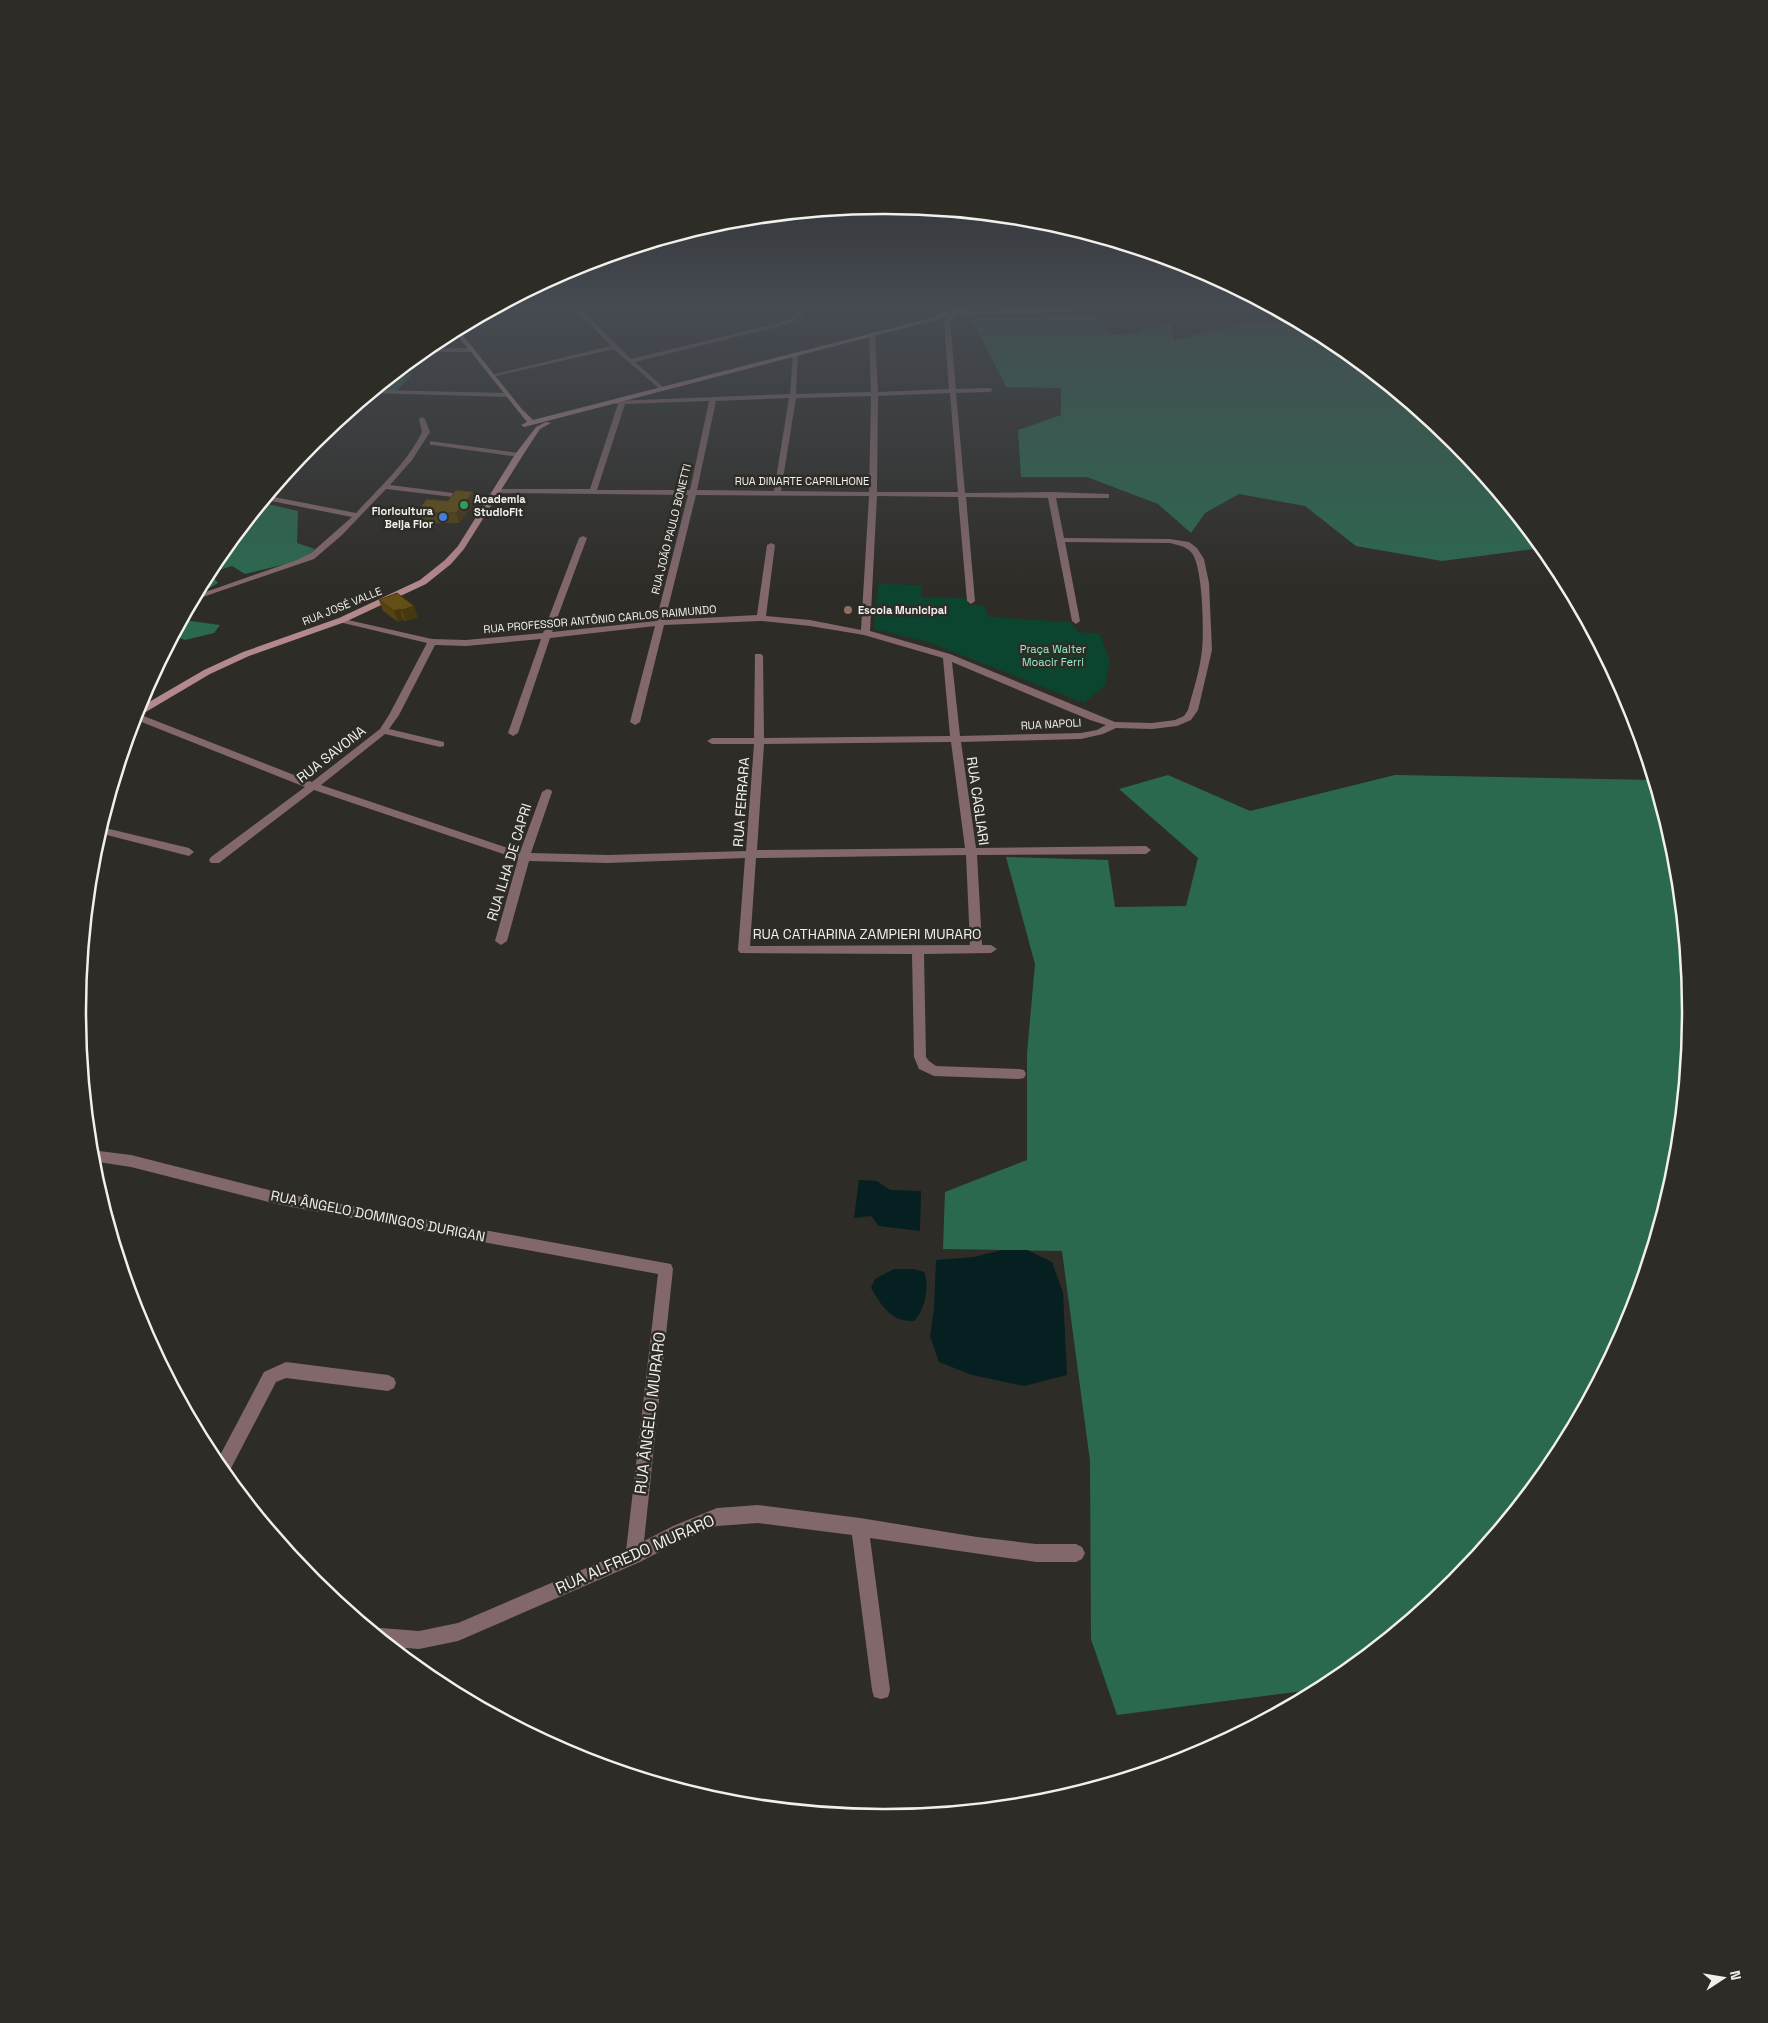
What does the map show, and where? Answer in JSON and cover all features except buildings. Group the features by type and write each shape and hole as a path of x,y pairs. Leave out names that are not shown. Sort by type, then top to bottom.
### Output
{"street":[{"path":"512,401 521,414 534,425 618,402 646,401"},
{"name":"RUA JOÃO PAULO BONETTI","path":"635,722 658,623 693,492 713,401"},
{"path":"776,493 792,401"},
{"path":"865,633 874,492 875,401"},
{"path":"954,401 971,601"},
{"path":"593,491 618,402"},
{"path":"204,595 300,562 315,554 386,487 425,437 426,432 422,419"},
{"name":"RUA JOSÉ VALLE","path":"146,708 215,668 246,654 342,620 423,582 448,562 461,548 529,442 534,425"},
{"path":"433,443 519,455"},
{"path":"386,487 492,500"},
{"name":"RUA DINARTE CAPRILHONE","path":"498,491 874,492 1106,496"},
{"path":"1051,494 1076,621"},
{"path":"273,499 356,515"},
{"path":"513,733 582,538"},
{"name":"RUA NAPOLI","path":"712,741 1007,739 1081,736 1100,732 1114,725 1152,726 1177,723 1188,718 1193,710 1207,650 1205,582 1200,559 1194,550 1186,544 1170,541 1061,540"},
{"path":"761,618 771,545"},
{"name":"RUA PROFESSOR ANTÔNIO CARLOS RAIMUNDO","path":"342,620 432,642 496,641 658,623 761,618 810,623 865,633 947,656 1093,718 1114,725"},
{"name":"RUA SAVONA","path":"214,860 383,731 394,715 432,642"},
{"name":"RUA FERRARA","path":"744,950 759,740 758,656"},
{"name":"RUA CAGLIARI","path":"947,656 955,738 971,852 976,949"},
{"path":"143,718 313,786 524,857 608,859 751,854 1146,850"},
{"path":"383,731 440,744"},
{"name":"RUA ILHA DE CAPRI","path":"501,941 524,857 547,792"},
{"path":"107,832 188,852"},
{"path":"918,948 920,1057 924,1065 934,1071 1019,1074"},
{"name":"RUA CATHARINA ZAMPIERI MURARO","path":"744,950 991,948"},
{"name":"RUA ÂNGELO DOMINGOS DURIGAN","path":"100,1156 131,1161 281,1199 666,1269"},
{"name":"RUA ÂNGELO MURARO","path":"634,1556 666,1269"},
{"path":"226,1462 270,1378 286,1370 388,1383"},
{"name":"RUA ALFREDO MURARO","path":"390,1638 419,1640 458,1632 634,1556 679,1532 718,1517 758,1514 860,1527 1036,1554 1076,1553"},
{"path":"860,1527 881,1690"}],"green space":[{"path":"1061,401 1397,401 1448,447 1484,486 1534,549 1442,561 1356,546 1305,506 1239,494 1205,513 1191,533 1158,504 1087,477 1021,477 1018,430 1061,415"},
{"path":"269,504 298,511 297,543 315,549 303,560 245,574 232,566 220,570"},
{"path":"214,579 218,583 208,589"},
{"name":"Praça Walter Moacir Ferri","path":"878,584 921,585 922,597 965,598 969,605 984,605 989,617 1070,622 1079,632 1100,634 1110,662 1105,686 1084,703 928,642 874,629"},
{"path":"189,621 220,625 214,633 185,640 180,638"},
{"path":"1168,775 1250,811 1395,775 1647,780 1655,805 1675,907 1680,959 1682,1012 1675,1116 1655,1218 1639,1268 1621,1317 1575,1410 1547,1455 1517,1497 1448,1576 1410,1611 1370,1644 1300,1691 1117,1715 1091,1639 1090,1461 1062,1251 943,1249 945,1192 1027,1160 1027,1053 1035,964 1006,857 1108,860 1115,907 1186,906 1198,858 1119,789"}],"water":[{"path":"859,1180 877,1181 890,1190 921,1191 920,1231 879,1226 871,1216 854,1218"},
{"path":"1002,1250 1027,1250 1052,1262 1063,1293 1067,1375 1024,1386 972,1375 939,1362 930,1336 934,1309 936,1260 974,1257"},
{"path":"894,1269 914,1269 924,1272 926,1277 924,1305 914,1321 906,1321 893,1316 883,1307 871,1288 875,1279"}],"place":[{"name":"Academia StudioFit","path":"464,505"},
{"name":"Floricultura Beija Flor","path":"443,517"},
{"name":"Escola Municipal","path":"848,610"}]}
